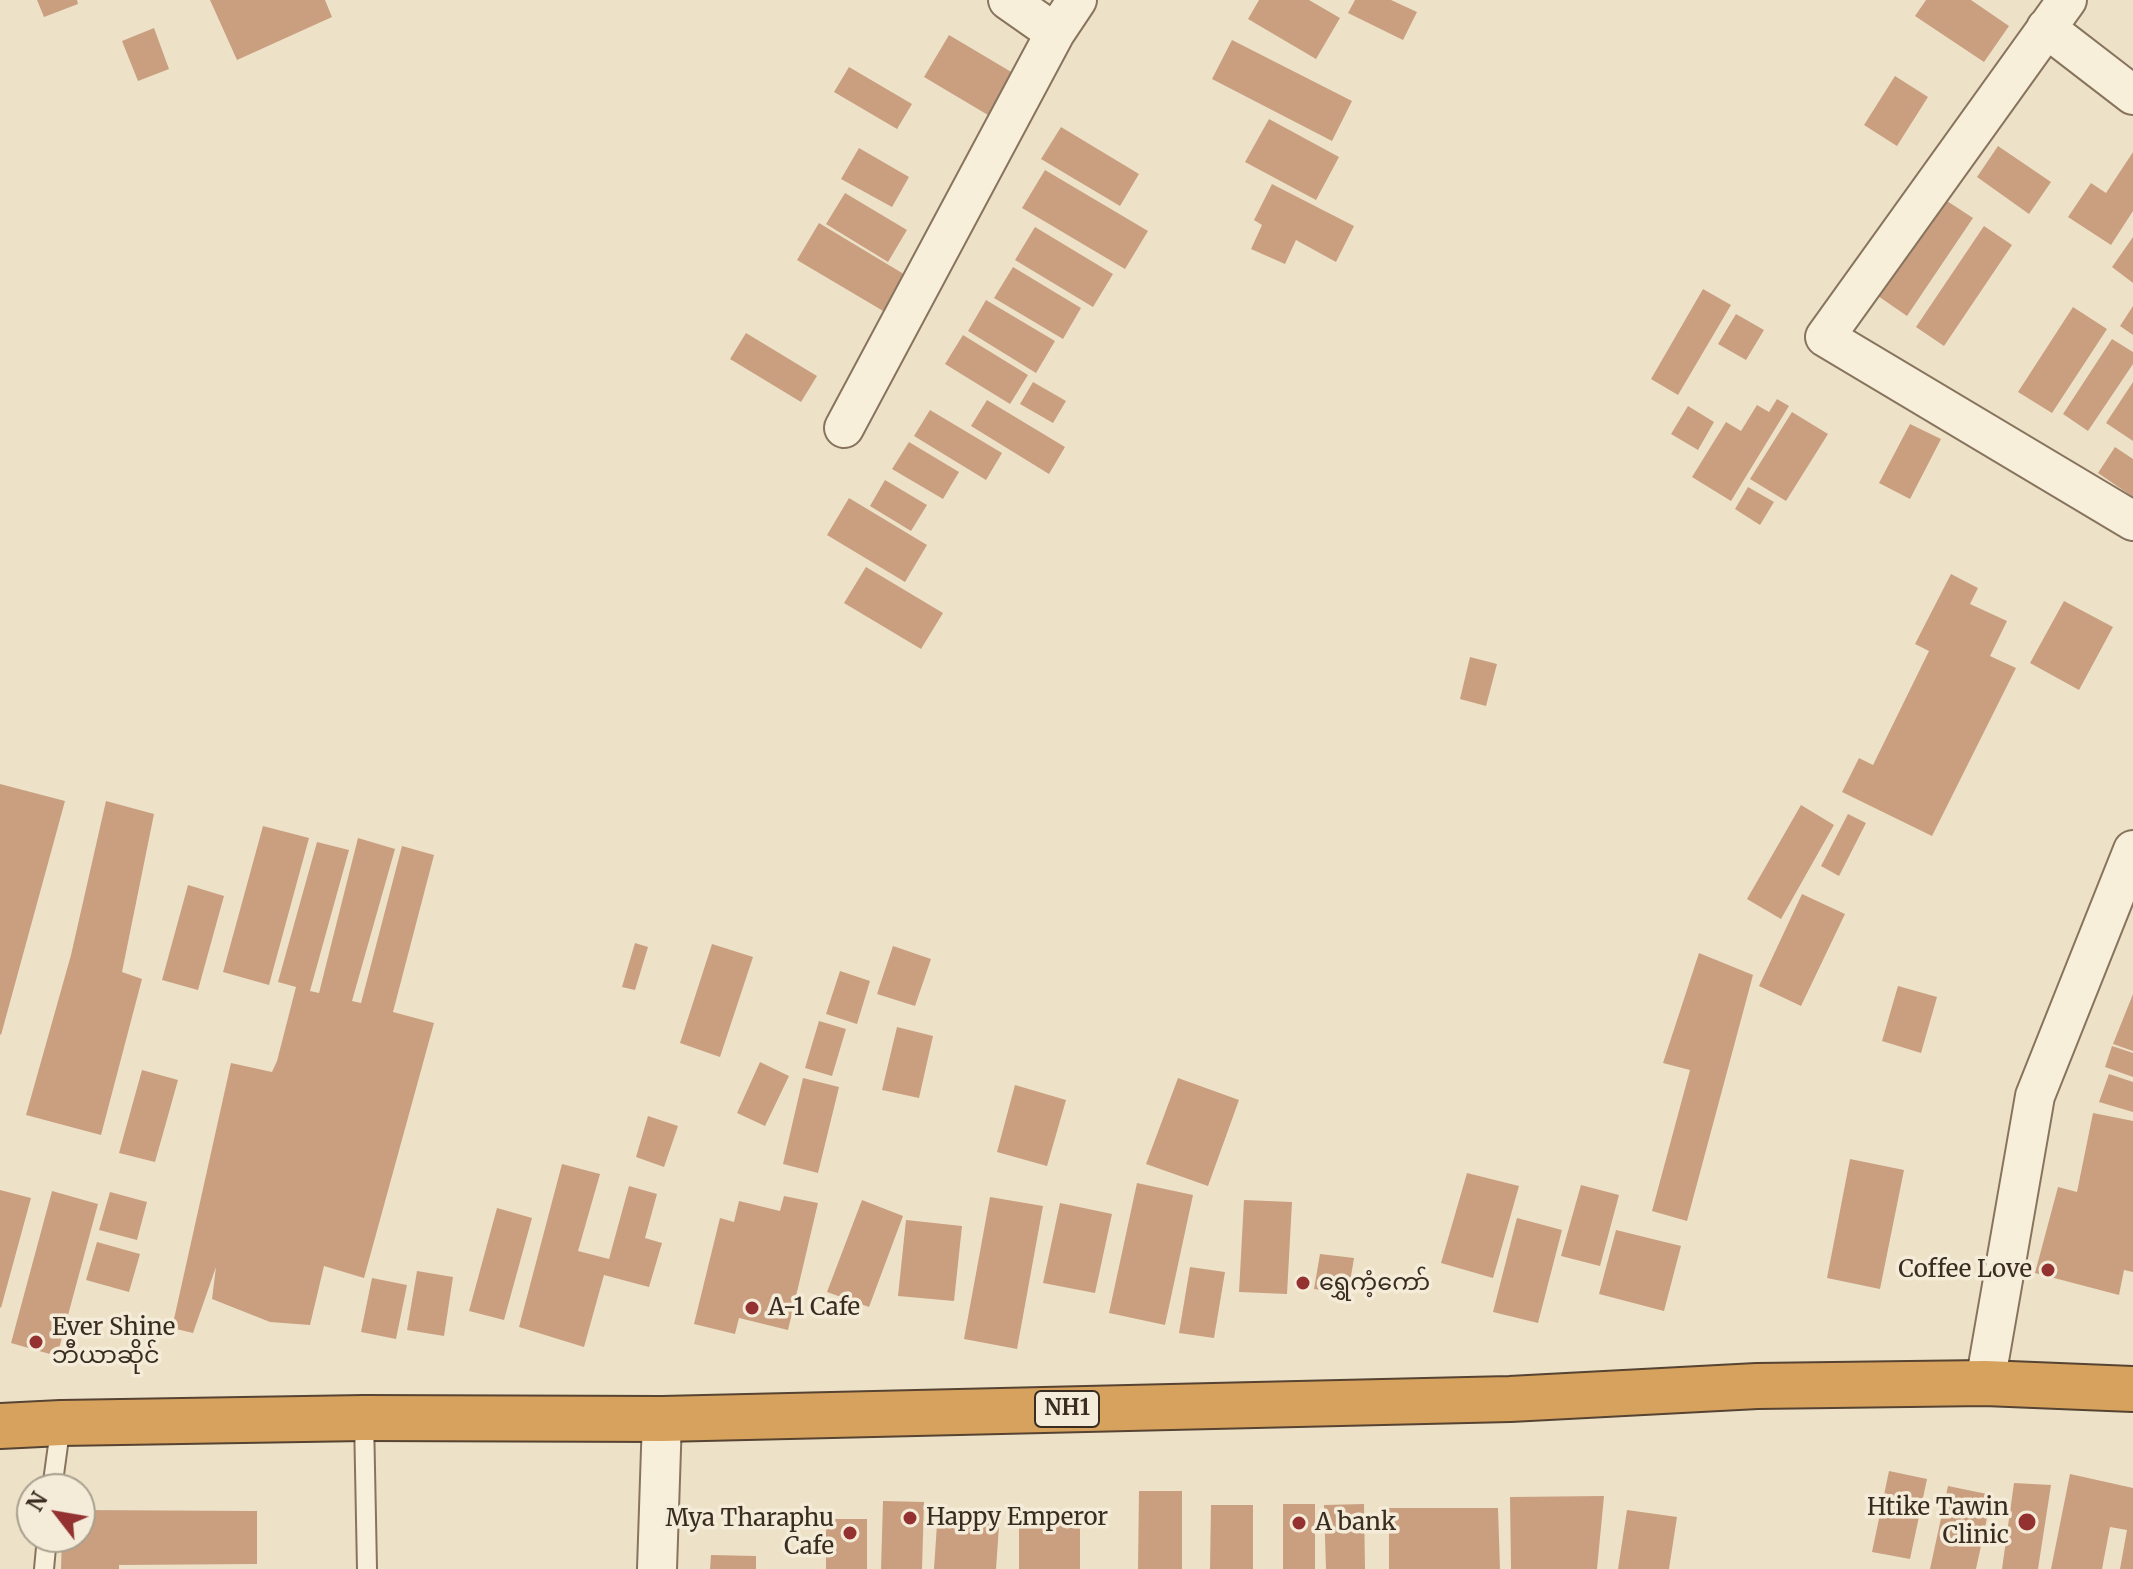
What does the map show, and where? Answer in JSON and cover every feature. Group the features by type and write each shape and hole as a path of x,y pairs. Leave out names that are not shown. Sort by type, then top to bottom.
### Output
{"highway":[{"name":"NH1","path":"0,1426 364,1418 662,1419 1510,1399 1757,1386 1985,1383 2133,1389"}],"street":[{"path":"1008,0 1055,33"},
{"path":"844,428 1055,33 1077,0"},
{"path":"2133,95 2056,14 1825,337 2133,521"},
{"path":"1985,1383 2035,1096 2133,850"},
{"path":"657,1569 662,1419"}],"lane":[{"path":"364,1418 367,1569"},
{"path":"54,1473 61,1423"}],"building":[{"path":"37,0 77,0 78,4 44,17"},
{"path":"210,0 325,0 332,17 237,60"},
{"path":"1259,0 1309,0 1340,18 1316,59 1248,19"},
{"path":"1355,0 1391,0 1417,12 1403,40 1348,13"},
{"path":"1926,0 1971,0 2009,26 1984,62 1915,16"},
{"path":"154,28 169,69 138,81 122,41"},
{"path":"949,35 1013,73 988,115 924,77"},
{"path":"1232,40 1352,101 1332,141 1212,79"},
{"path":"849,67 912,104 897,129 834,92"},
{"path":"1895,76 1928,97 1897,146 1864,125"},
{"path":"1269,119 1339,157 1316,200 1245,162"},
{"path":"1061,127 1139,174 1120,206 1041,159"},
{"path":"1998,146 2051,182 2029,214 1977,177"},
{"path":"859,148 909,177 892,207 841,179"},
{"path":"2133,152 2133,211 2111,245 2068,217 2091,183 2106,193"},
{"path":"1045,170 1148,231 1125,269 1022,208"},
{"path":"1272,184 1354,226 1336,262 1296,240 1285,264 1251,249 1262,225 1254,220"},
{"path":"845,193 907,230 888,262 826,224"},
{"path":"1944,199 1973,218 1907,316 1878,296"},
{"path":"819,223 917,282 895,318 797,260"},
{"path":"1984,226 2012,245 1944,346 1916,327"},
{"path":"1035,227 1113,274 1093,307 1015,260"},
{"path":"2133,237 2133,283 2112,267"},
{"path":"1013,267 1081,308 1063,339 994,298"},
{"path":"1703,289 1731,305 1678,395 1651,379"},
{"path":"986,300 1055,341 1036,373 968,331"},
{"path":"2133,306 2133,335 2120,326"},
{"path":"2073,307 2107,329 2052,413 2018,392"},
{"path":"1736,314 1764,330 1746,360 1718,344"},
{"path":"746,333 817,376 801,402 730,359"},
{"path":"963,335 1028,375 1010,404 945,364"},
{"path":"2112,339 2133,352 2133,364 2088,431 2063,414"},
{"path":"1033,382 1066,401 1053,423 1020,404"},
{"path":"2133,382 2133,441 2106,423"},
{"path":"1777,399 1789,406 1731,501 1692,477 1726,422 1741,431 1757,405 1769,412"},
{"path":"987,400 1065,447 1049,474 971,426"},
{"path":"1688,406 1714,422 1698,450 1671,434"},
{"path":"930,410 1002,453 986,480 914,436"},
{"path":"1792,412 1828,434 1786,501 1750,479"},
{"path":"1910,424 1941,439 1910,499 1879,483"},
{"path":"909,442 959,472 943,499 892,469"},
{"path":"2115,447 2133,459 2133,497 2098,473"},
{"path":"885,480 927,505 911,531 870,506"},
{"path":"1748,487 1774,502 1760,525 1735,509"},
{"path":"849,498 927,545 905,582 827,535"},
{"path":"866,567 943,613 921,649 844,603"},
{"path":"1951,574 1978,588 1970,604 2007,621 1990,656 2016,668 1932,836 1842,792 1859,758 1873,765 1929,651 1915,644"},
{"path":"2064,601 2113,627 2079,690 2030,663"},
{"path":"1470,657 1497,664 1486,706 1460,699"},
{"path":"0,784 65,801 1,1035 0,1034"},
{"path":"106,801 154,814 122,972 142,979 101,1135 26,1115 71,955"},
{"path":"1801,805 1834,825 1781,919 1747,899"},
{"path":"1848,814 1866,823 1839,876 1821,866"},
{"path":"263,826 309,838 269,985 223,972"},
{"path":"358,838 395,849 352,1001 361,1003 402,846 434,855 393,1012 434,1023 364,1278 324,1266 310,1325 270,1322 212,1299 216,1267 193,1333 172,1328 231,1063 272,1072 277,1061 296,987 278,982 317,842 349,850 310,991 319,993"},
{"path":"188,885 224,896 198,990 162,980"},
{"path":"1802,894 1845,914 1801,1006 1759,986"},
{"path":"635,943 648,947 635,990 622,987"},
{"path":"712,944 753,957 720,1057 680,1043"},
{"path":"893,946 931,959 915,1006 877,994"},
{"path":"1699,953 1753,975 1687,1221 1652,1211 1690,1070 1663,1063"},
{"path":"840,971 870,981 857,1024 826,1014"},
{"path":"1898,986 1937,997 1921,1053 1882,1041"},
{"path":"2133,994 2133,1051 2113,1044"},
{"path":"819,1021 846,1029 832,1076 805,1068"},
{"path":"897,1027 933,1036 919,1098 882,1090"},
{"path":"2112,1046 2133,1053 2133,1077 2105,1067"},
{"path":"760,1062 789,1076 765,1126 737,1113"},
{"path":"142,1070 178,1080 155,1162 119,1153"},
{"path":"2109,1074 2133,1082 2133,1112 2099,1102"},
{"path":"803,1078 839,1087 818,1173 783,1164"},
{"path":"1178,1078 1239,1100 1208,1186 1146,1164"},
{"path":"1015,1085 1066,1100 1047,1166 997,1152"},
{"path":"2093,1113 2133,1121 2133,1272 2124,1270 2119,1295 2035,1273 2058,1187 2077,1192"},
{"path":"648,1116 678,1126 664,1167 636,1157"},
{"path":"1850,1159 1904,1170 1880,1289 1827,1278"},
{"path":"562,1164 600,1174 578,1251 609,1259 629,1186 657,1194 645,1238 662,1243 649,1287 604,1275 584,1347 519,1327"},
{"path":"1467,1173 1519,1186 1493,1278 1441,1263"},
{"path":"1137,1183 1193,1195 1165,1325 1109,1313"},
{"path":"1581,1185 1619,1195 1600,1266 1561,1256"},
{"path":"0,1190 31,1198 1,1308 0,1307"},
{"path":"52,1191 98,1204 57,1356 11,1343"},
{"path":"110,1192 147,1202 137,1240 99,1230"},
{"path":"784,1196 818,1203 788,1330 739,1318 735,1334 694,1324 720,1218 734,1222 739,1201 780,1211"},
{"path":"990,1197 1043,1206 1017,1349 964,1339"},
{"path":"862,1200 903,1216 869,1307 827,1292"},
{"path":"1244,1200 1292,1202 1287,1294 1239,1292"},
{"path":"1060,1203 1112,1214 1095,1293 1043,1283"},
{"path":"497,1208 532,1218 504,1320 469,1311"},
{"path":"1517,1218 1562,1230 1538,1323 1493,1312"},
{"path":"906,1220 962,1226 954,1301 898,1296"},
{"path":"1616,1230 1681,1246 1664,1311 1599,1294"},
{"path":"97,1242 140,1254 129,1292 86,1280"},
{"path":"1320,1254 1354,1258 1348,1294 1314,1289"},
{"path":"1190,1267 1225,1272 1214,1338 1179,1333"},
{"path":"417,1271 453,1277 444,1336 407,1330"},
{"path":"372,1278 407,1285 396,1339 361,1332"},
{"path":"1889,1471 1927,1479 1910,1559 1872,1552"},
{"path":"2070,1474 2133,1488 2133,1569 2120,1569 2127,1530 2110,1527 2102,1569 2051,1569"},
{"name":"Htike Tawin Clinic","path":"2014,1483 2051,1485 2038,1569 2002,1569"},
{"path":"1948,1486 1992,1495 1976,1569 1930,1569"},
{"path":"1139,1491 1182,1491 1182,1569 1138,1569"},
{"path":"1604,1496 1597,1569 1511,1569 1510,1497"},
{"path":"883,1501 924,1502 922,1569 881,1569"},
{"path":"1283,1504 1315,1504 1315,1569 1283,1569"},
{"path":"1364,1504 1365,1569 1326,1569 1324,1505"},
{"path":"1211,1505 1253,1505 1253,1569 1210,1569"},
{"path":"1389,1508 1498,1508 1500,1569 1389,1569"},
{"path":"938,1509 1000,1512 996,1569 934,1569"},
{"path":"96,1510 257,1511 257,1564 119,1565 119,1569 61,1569 62,1553 96,1553"},
{"path":"1627,1510 1677,1517 1669,1569 1618,1569"},
{"path":"1019,1515 1080,1515 1080,1569 1019,1569"},
{"path":"826,1519 867,1519 867,1569 826,1569"},
{"path":"711,1555 756,1556 756,1569 710,1569"}],"place":[{"name":"Coffee Love","path":"2048,1270"},
{"name":"ရွှေကံ့ကော်","path":"1303,1283"},
{"name":"A-1 Cafe","path":"752,1308"},
{"name":"Ever Shine ဘီယာဆိုင်","path":"36,1342"},
{"name":"Happy Emperor","path":"910,1518"},
{"name":"Htike Tawin Clinic","path":"2027,1522"},
{"name":"A bank","path":"1299,1523"},
{"name":"Mya Tharaphu Cafe","path":"850,1533"}]}
